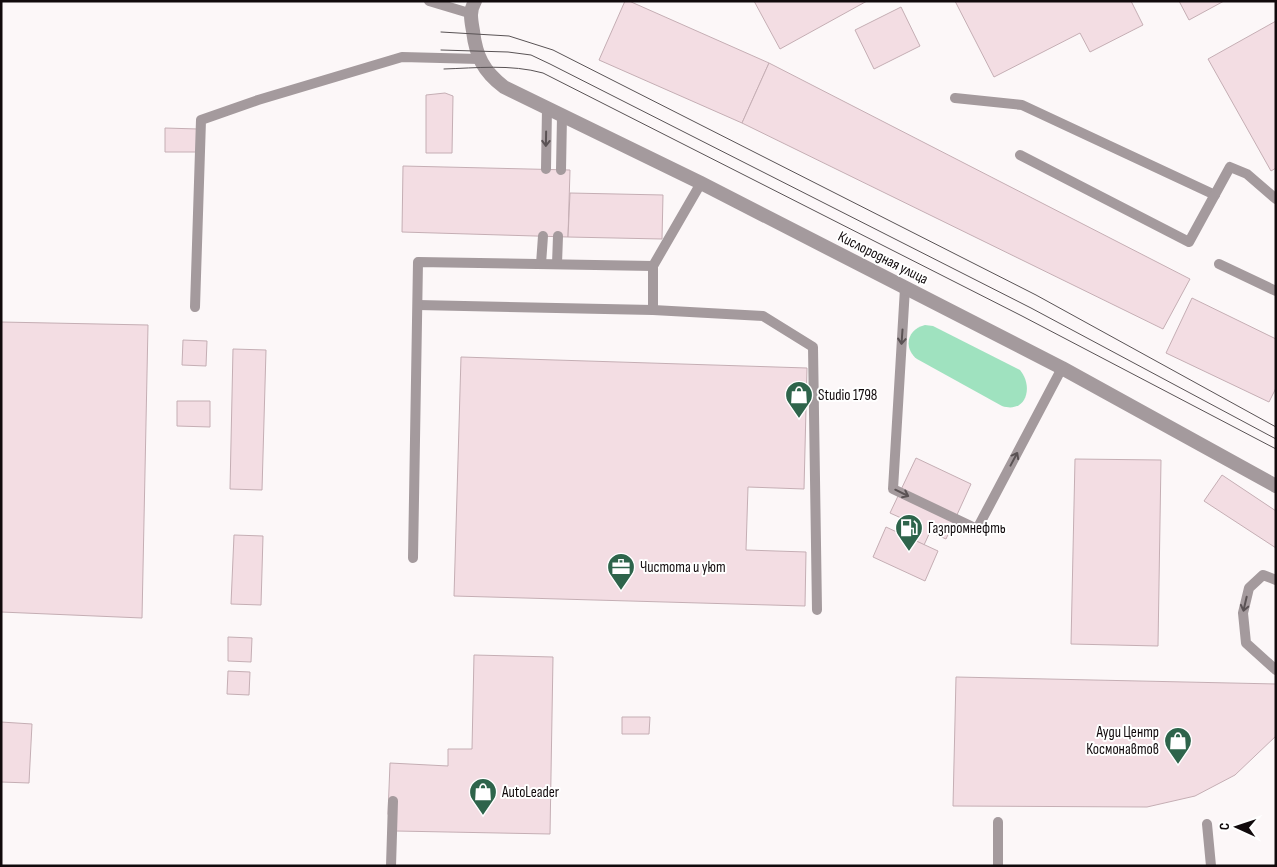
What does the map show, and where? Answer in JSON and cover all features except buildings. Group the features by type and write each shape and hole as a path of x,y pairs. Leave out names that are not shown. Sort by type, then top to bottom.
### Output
{"street":[{"path":"472,7 478,59"},
{"name":"Кислородная улица","path":"478,59 495,80 504,87 701,183 1062,368 1276,486"}],"lane":[{"path":"429,1 472,7"},
{"path":"195,307 201,120 258,100 402,57 478,59"},
{"path":"955,98 1022,105 1215,195"},
{"path":"546,169 547,108"},
{"path":"561,170 562,116"},
{"path":"1020,155 1188,242 1230,167 1247,174 1276,199"},
{"path":"654,310 654,266 701,183"},
{"path":"541,264 543,236"},
{"path":"557,264 558,236"},
{"path":"413,558 418,262 654,266"},
{"path":"1220,264 1276,291"},
{"path":"905,288 893,488 977,529 1062,368"},
{"path":"418,306 654,310 764,316 813,348 817,610"},
{"path":"1276,580 1263,575 1249,588 1243,613 1246,643 1276,670"},
{"path":"390,866 393,801"},
{"path":"998,822 998,866"},
{"path":"1206,824 1211,866"}],"green space":[{"path":"925,325 933,326 1020,370 1024,377 1027,391 1022,403 1017,406 1002,406 917,359 910,350 909,339 914,330"}],"tram line":[{"path":"441,32 509,36 553,50 1036,295 1276,427"},
{"path":"441,50 508,52 531,55 1031,308 1276,439"},
{"path":"444,69 481,67 519,68 543,73 1022,316 1276,449"}],"place":[{"name":"Studio 1798","path":"799,419"},
{"name":"Газпромнефть","path":"909,552"},
{"name":"Чистота и уют","path":"621,591"},
{"name":"Ауди Центр Космонавтов","path":"1178,765"},
{"name":"AutoLeader","path":"483,816"}]}
